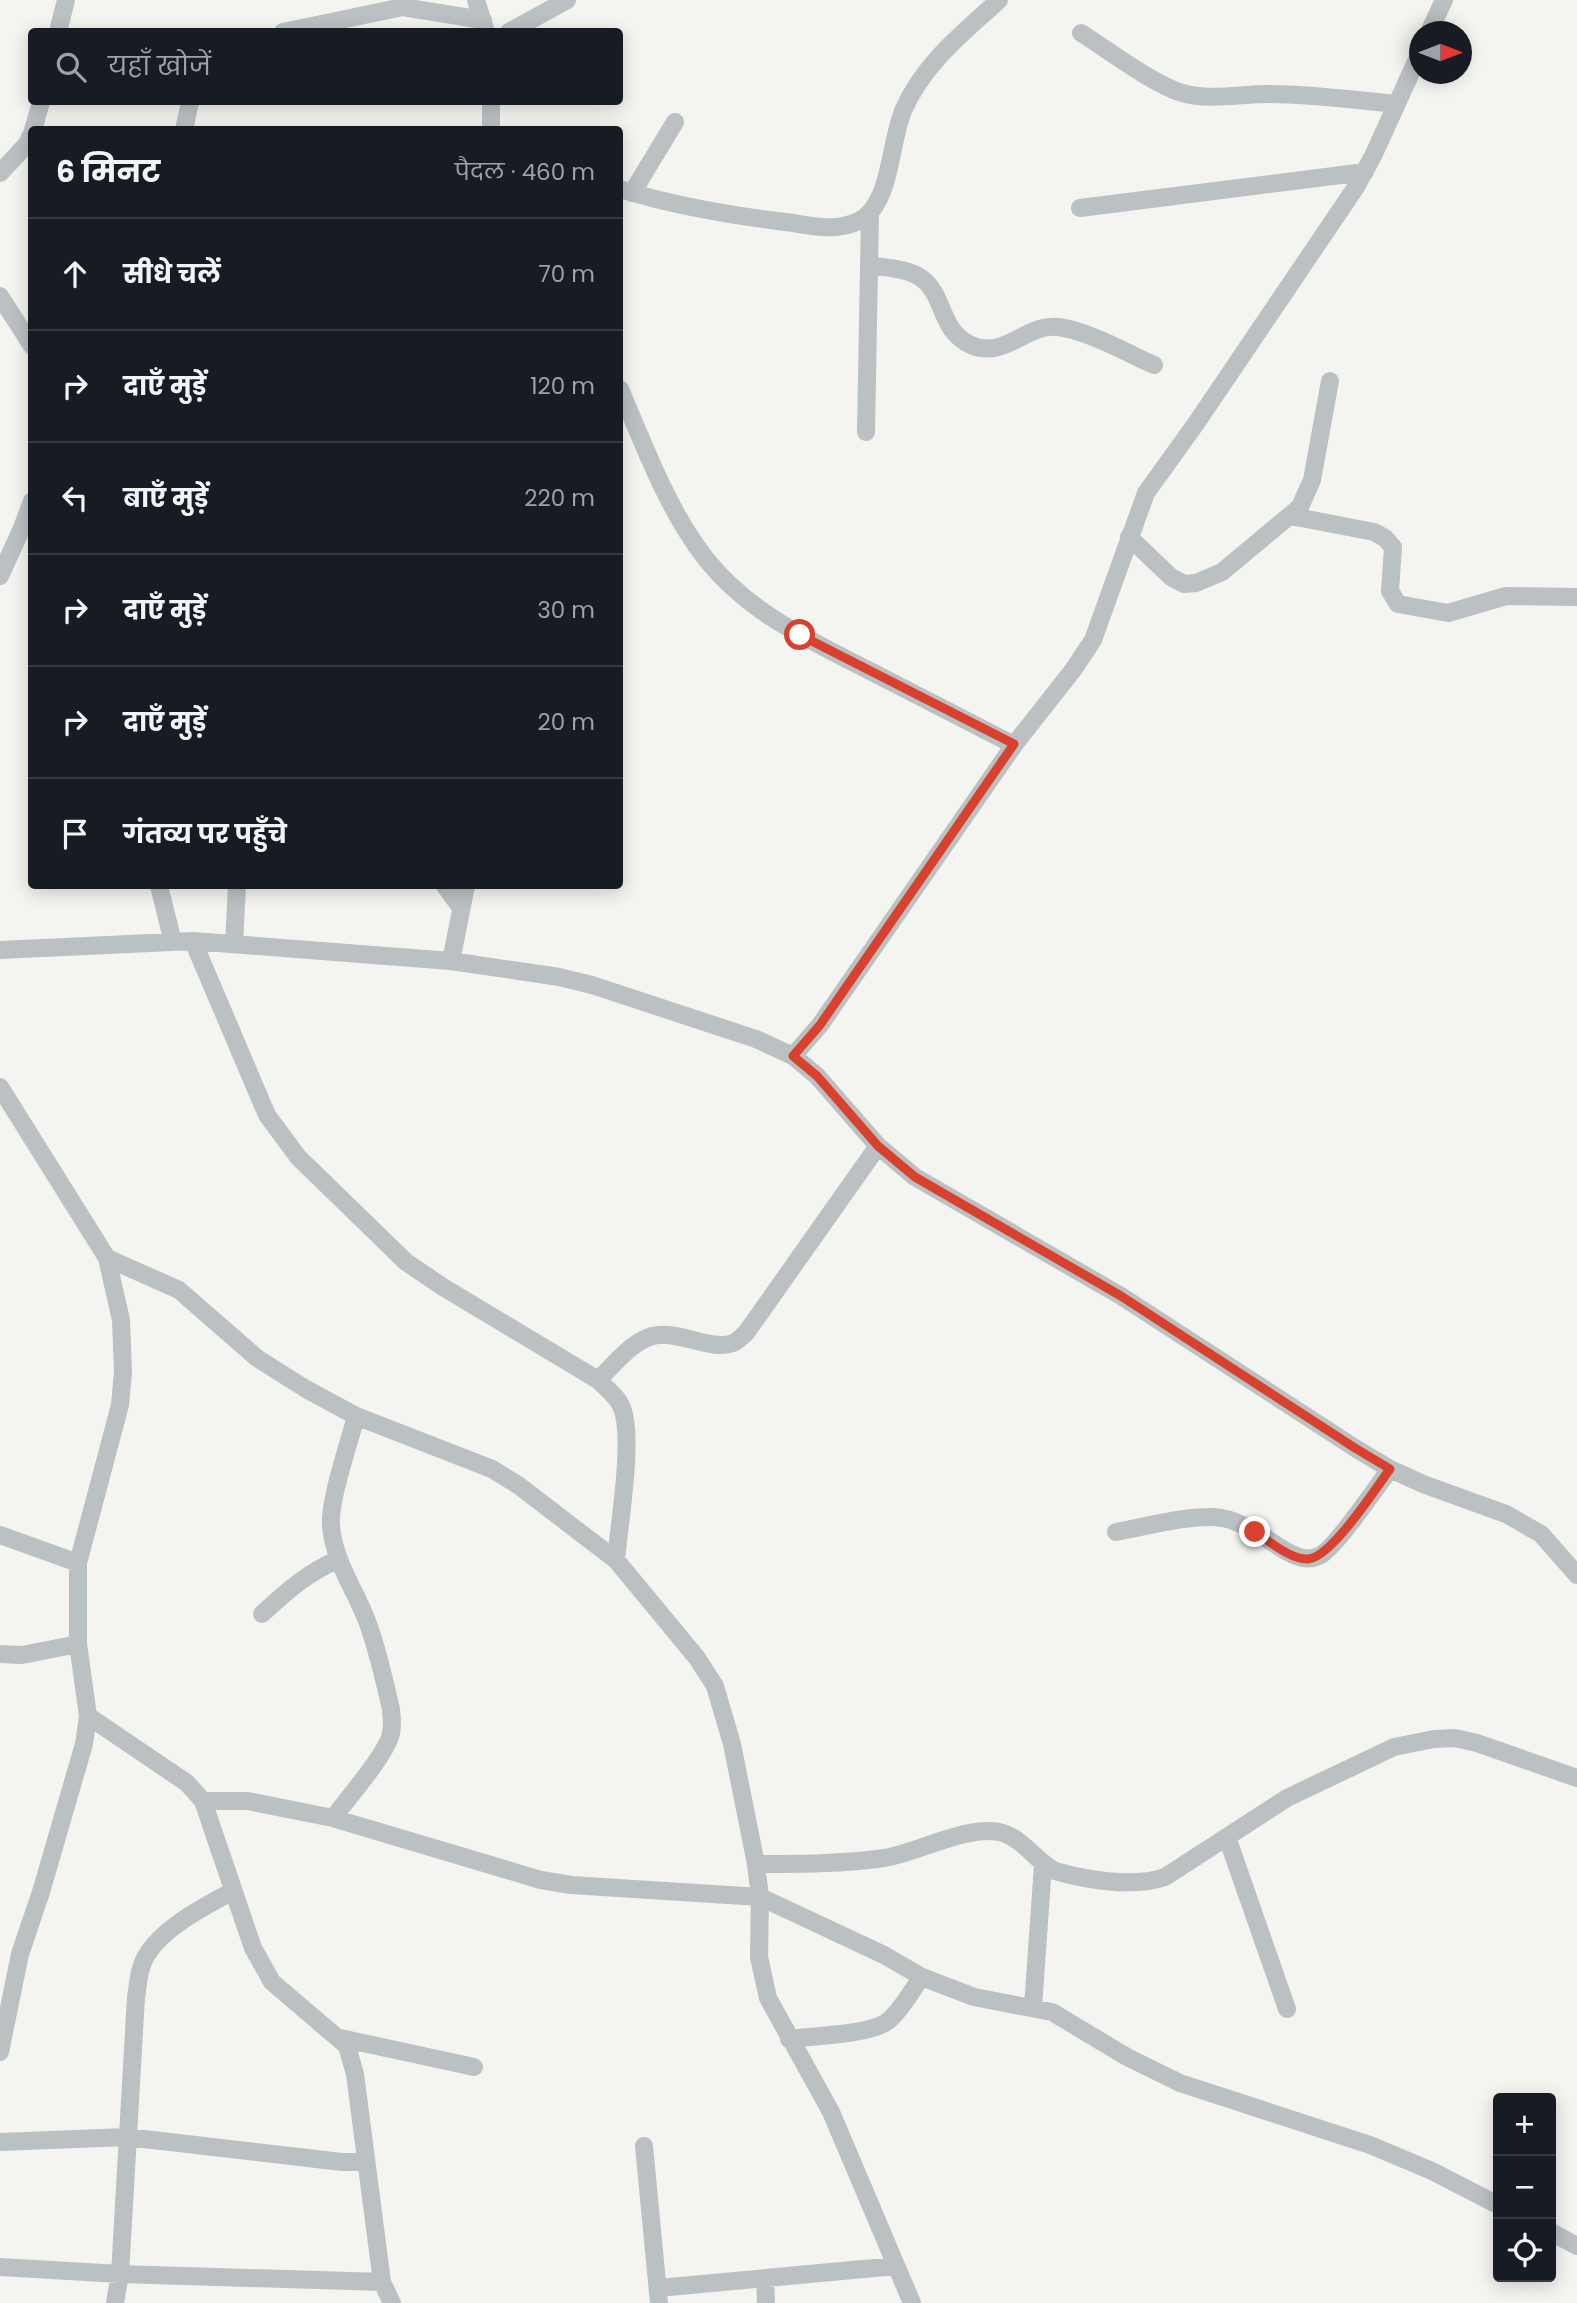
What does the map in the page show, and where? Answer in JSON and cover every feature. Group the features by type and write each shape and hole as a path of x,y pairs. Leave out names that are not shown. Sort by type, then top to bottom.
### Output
{"street":[{"path":"59,28 66,0"},
{"path":"476,0 484,26"},
{"path":"516,28 567,0"},
{"path":"675,122 626,191 684,208 822,226 841,227 857,223 870,213 879,199 902,113 919,79 940,53 999,0"},
{"path":"1434,21 1444,0"},
{"path":"302,28 403,7 484,26"},
{"path":"1081,33 1182,93 1204,97 1288,95 1397,104"},
{"path":"793,1056 820,1025 1014,744 1073,670 1093,640 1146,493 1197,422 1365,172 1409,76"},
{"path":"34,126 40,105"},
{"path":"185,126 189,105"},
{"path":"491,105 491,126"},
{"path":"0,173 7,158 28,140"},
{"path":"1080,208 1365,172"},
{"path":"866,432 870,213"},
{"path":"869,265 912,273 923,279 933,289 944,319 955,334 971,345 988,349 1007,345 1043,327 1059,327 1079,332 1154,365"},
{"path":"0,296 28,340"},
{"path":"1129,537 1171,577 1184,584 1196,583 1222,572 1300,507 1312,480 1330,381"},
{"path":"623,396 681,523 707,560 739,593 780,625 1014,744"},
{"path":"0,576 28,512"},
{"path":"1290,516 1374,532 1385,538 1393,547 1390,590 1398,604 1448,613 1506,596 1577,597"},
{"path":"160,889 173,942"},
{"path":"234,944 237,889"},
{"path":"447,889 461,908"},
{"path":"451,961 465,889"},
{"path":"193,941 267,1115 298,1157 406,1262 597,1380 611,1392 622,1408 626,1464 616,1560"},
{"path":"0,950 193,941 451,961 559,976 757,1039 793,1056 817,1076 878,1146 915,1177 1121,1296 1390,1469 1506,1514 1541,1534 1577,1575"},
{"path":"0,1087 107,1258 121,1320 123,1373 120,1405 78,1563 78,1644 88,1716 84,1744 20,1954 0,2052"},
{"path":"597,1380 640,1341 657,1335 680,1336 714,1344 733,1344 746,1333 878,1146"},
{"path":"107,1258 179,1290 257,1358 306,1390 356,1416 492,1469 518,1485 616,1560 697,1658 715,1686 732,1744 756,1864 760,1897 759,1957 768,1998 831,2112 912,2303"},
{"path":"333,1818 382,1751 390,1737 392,1723 391,1709 367,1620 339,1559 331,1524 333,1506 356,1416"},
{"path":"1116,1532 1202,1517 1219,1517 1235,1521 1295,1556 1306,1559 1321,1556 1390,1469"},
{"path":"0,1535 78,1563"},
{"path":"262,1614 299,1580 315,1569 339,1559"},
{"path":"0,1654 22,1655 78,1644"},
{"path":"88,1716 187,1783 202,1801 253,1948 272,1982 340,2038 351,2056 382,2282 392,2303"},
{"path":"756,1864 885,1858 950,1838 982,1832 1003,1833 1021,1843 1044,1865 1066,1874 1133,1883 1150,1882 1165,1877 1299,1793 1394,1747 1455,1738 1477,1743 1577,1778"},
{"path":"202,1801 248,1801 333,1818 541,1880 571,1885 760,1897 884,1955 922,1977 974,1997 1052,2012 1127,2057 1180,2082 1370,2145 1432,2171 1493,2202"},
{"path":"1227,1837 1287,2009"},
{"path":"1033,2007 1044,1865"},
{"path":"115,2303 120,2274 136,1997 142,1963 162,1937 181,1922 233,1891"},
{"path":"789,2039 858,2031 882,2025 894,2015 922,1977"},
{"path":"340,2038 474,2067"},
{"path":"0,2142 127,2137 342,2162 366,2162"},
{"path":"644,2146 658,2296 765,2278 896,2266"},
{"path":"1556,2235 1577,2246"},
{"path":"0,2267 120,2274 382,2282"},
{"path":"765,2278 766,2303"}],"route":[{"path":"800,635 1014,744 820,1025 793,1056 817,1076 878,1146 915,1177 1121,1296 1390,1469 1321,1556 1306,1559 1295,1556 1255,1532"}]}
